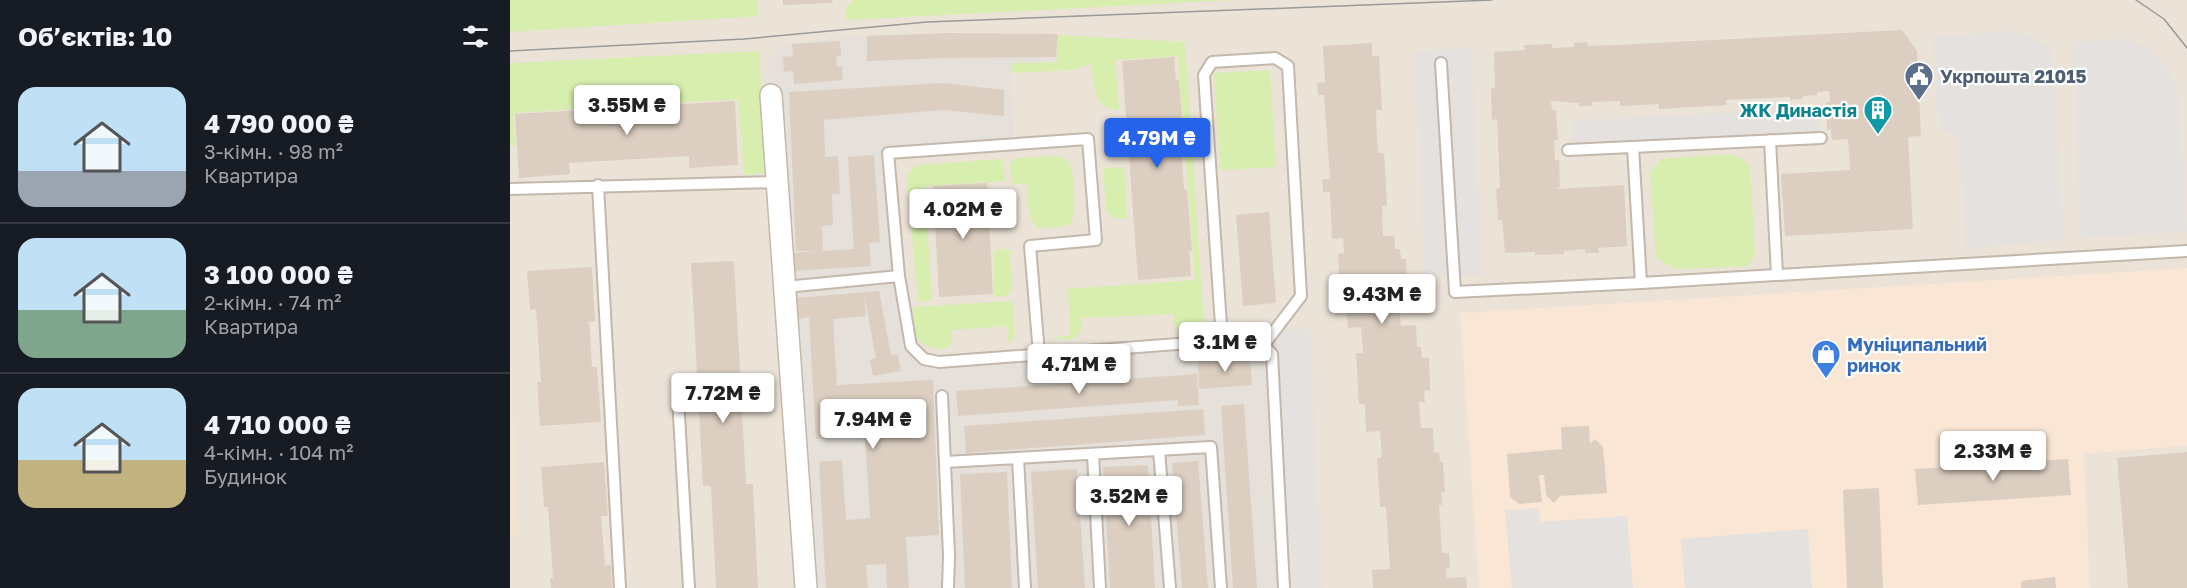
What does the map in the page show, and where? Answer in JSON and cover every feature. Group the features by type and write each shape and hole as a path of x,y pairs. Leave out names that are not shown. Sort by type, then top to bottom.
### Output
{"street":[{"path":"771,95 806,588"}],"lane":[{"path":"1222,340 1204,75 1212,62 1275,58 1288,66 1301,296 1263,346"},
{"path":"1441,63 1455,292 2187,251"},
{"path":"1568,150 1821,138"},
{"path":"1039,354 1030,246 1096,240 1088,139 888,153 899,276 911,346 924,359 939,362 1256,338 1272,354 1284,588"},
{"path":"1770,140 1777,275"},
{"path":"1633,147 1641,283"},
{"path":"510,189 778,182"},
{"path":"598,185 620,588"},
{"path":"785,287 899,276"},
{"path":"942,396 948,588"},
{"path":"678,398 690,588"},
{"path":"945,462 1211,447 1221,588"},
{"path":"1159,450 1170,588"},
{"path":"1093,454 1100,588"},
{"path":"1018,458 1025,588"}],"shaded area":[{"path":"510,0 2187,0 2187,588 510,588"},
{"path":"2012,31 2029,35 2052,50 2064,239 1966,249 1959,140 1939,127 1933,37"},
{"path":"949,33 1058,35 1057,62 1011,63 1014,144 888,153 911,346 924,359 1256,338 1272,354 1284,588 806,588 778,182 767,62 783,45 867,36"},
{"path":"2127,39 2153,52 2171,74 2178,92 2187,231 2080,238 2073,42"},
{"path":"1472,48 1482,274 1425,277 1414,51"},
{"path":"1819,108 1821,138 1573,150 1571,121"},
{"name":"Муніципальний ринок","path":"2187,268 2187,446 2084,454 2090,588 1479,588 1460,313"},
{"path":"1310,329 1322,588 1284,588 1270,338 1277,330"},
{"path":"510,348 519,536 510,536"},
{"path":"1538,508 1541,522 1627,516 1633,588 1512,588 1505,510"},
{"path":"1808,529 1812,588 1685,588 1681,539"}],"green space":[{"path":"510,0 757,0 759,16 510,32"},
{"path":"853,0 1234,0 846,20 845,9"},
{"path":"1058,35 1185,42 1203,332 1182,331 1174,325 1173,314 1082,318 1080,332 1074,338 1051,338 1070,335 1068,289 1195,280 1178,56 1115,60 1119,110 1110,109 1099,100 1096,94 1091,64 1072,70 1011,73 1011,63 1057,62"},
{"path":"759,51 766,173 744,175 738,99 513,113 515,146 510,146 510,63"},
{"path":"1270,70 1276,167 1220,170 1214,73"},
{"path":"1730,154 1750,166 1755,254 1749,266 1675,269 1656,257 1650,172 1661,159"},
{"path":"1056,156 1067,161 1070,167 1074,213 1069,224 1062,227 1037,228 1029,213 1028,183 1012,184 1010,164 1015,158"},
{"path":"998,159 1003,161 1005,181 925,186 932,301 918,301 907,180 909,172 919,165"},
{"path":"1124,167 1127,219 1118,219 1112,217 1106,210 1103,168"},
{"path":"1007,249 1013,252 1010,256 1012,291 1007,296 994,297 993,250"},
{"path":"1012,302 1013,306 1015,336 1009,345 1007,326 952,330 952,340 948,348 940,349 922,343 915,332 913,307"}],"building":[{"path":"783,0 832,0 833,3 783,5"},
{"name":"ЖК Династія","path":"1902,30 1917,51 1921,136 1908,137 1913,229 1785,236 1781,174 1850,170 1848,139 1832,140 1831,130 1827,130 1826,102 1830,102 1829,91 1803,96 1803,99 1790,100 1790,97 1726,100 1727,105 1659,109 1659,104 1620,106 1620,101 1592,102 1592,106 1579,106 1579,103 1551,101 1552,110 1556,110 1558,140 1554,140 1555,160 1559,160 1560,187 1556,189 1624,185 1627,246 1598,248 1599,253 1585,253 1585,249 1564,251 1564,254 1505,253 1502,220 1498,220 1496,189 1500,188 1497,119 1492,120 1491,88 1495,88 1494,52 1525,50 1524,45 1552,44 1552,48 1574,47 1574,43 1587,42 1588,46 1617,45"},
{"path":"949,33 1058,34 1056,57 867,61 867,36"},
{"path":"840,41 841,56 836,56 837,67 842,66 843,80 794,84 793,71 784,72 783,57 793,56 792,44"},
{"path":"1372,43 1372,56 1379,56 1382,110 1376,110 1377,140 1378,153 1384,153 1387,206 1382,206 1383,236 1394,236 1395,249 1400,249 1401,259 1406,259 1408,289 1402,290 1403,301 1399,301 1401,326 1416,325 1417,347 1421,347 1422,358 1429,358 1430,390 1424,391 1425,402 1419,402 1421,428 1433,428 1434,453 1439,452 1440,462 1443,462 1445,492 1441,493 1442,505 1439,505 1442,553 1449,553 1450,568 1446,568 1447,578 1466,577 1467,588 1373,588 1372,570 1390,569 1386,507 1380,507 1377,458 1382,457 1380,431 1366,432 1365,404 1359,404 1356,353 1363,353 1361,327 1348,328 1346,303 1341,304 1338,254 1344,253 1343,238 1332,239 1330,192 1323,192 1322,179 1330,179 1324,95 1318,95 1317,83 1325,82 1323,46"},
{"path":"1174,57 1176,80 1179,80 1184,142 1181,142 1192,251 1189,251 1191,276 1138,280 1122,61"},
{"path":"943,83 1004,90 1004,116 943,110 824,120 825,157 838,156 840,194 832,194 833,225 822,226 823,251 854,249 848,157 874,155 880,242 869,243 871,266 794,271 793,253 817,251 796,251 789,92"},
{"path":"735,101 738,165 689,168 689,156 569,163 570,174 519,178 515,114"},
{"path":"987,183 993,294 939,297 933,186"},
{"path":"1269,212 1276,303 1243,306 1236,215"},
{"path":"734,261 746,484 753,484 758,588 716,588 711,486 703,486 691,263"},
{"path":"592,267 595,321 589,322 592,367 597,367 601,422 540,426 537,382 541,382 536,309 530,310 527,271"},
{"path":"879,291 891,355 898,354 901,371 873,376 870,360 876,358 864,294 866,316 833,319 837,385 933,380 939,535 906,537 909,588 887,588 886,564 866,565 868,588 826,588 819,462 842,460 846,520 870,518 863,404 836,406 838,437 816,439 809,317 797,319 795,298"},
{"path":"1250,357 1252,385 1199,389 1198,360"},
{"path":"1197,374 1199,405 1178,406 1178,400 958,416 956,391"},
{"path":"1244,404 1257,588 1233,588 1221,406"},
{"path":"1203,409 1205,435 966,453 964,426"},
{"path":"1589,426 1590,444 1595,439 1603,447 1607,493 1560,496 1554,503 1546,495 1544,475 1539,475 1542,502 1519,504 1510,497 1507,454 1562,449 1561,427"},
{"path":"2187,452 2187,588 2128,588 2117,458"},
{"path":"2068,459 2071,495 1918,505 1915,469"},
{"path":"1198,461 1208,588 1182,588 1172,463"},
{"path":"604,462 608,516 601,516 605,565 611,565 612,588 551,588 550,578 553,578 548,507 544,507 541,467"},
{"path":"1148,465 1155,588 1110,588 1103,467"},
{"path":"1077,469 1085,588 1038,588 1031,472"},
{"path":"1007,472 1012,588 965,588 960,474"},
{"path":"1879,488 1883,588 1847,588 1843,490"},
{"path":"2055,577 2056,588 2021,588 2021,581"}],"tram line":[{"path":"510,51 744,39 927,22 1492,0"},
{"path":"2136,0 2164,19 2187,48"}],"place":[{"name":"Укрпошта 21015","path":"1919,102"},
{"name":"ЖК Династія","path":"1878,136"},
{"name":"Муніципальний ринок","path":"1826,380"}]}
